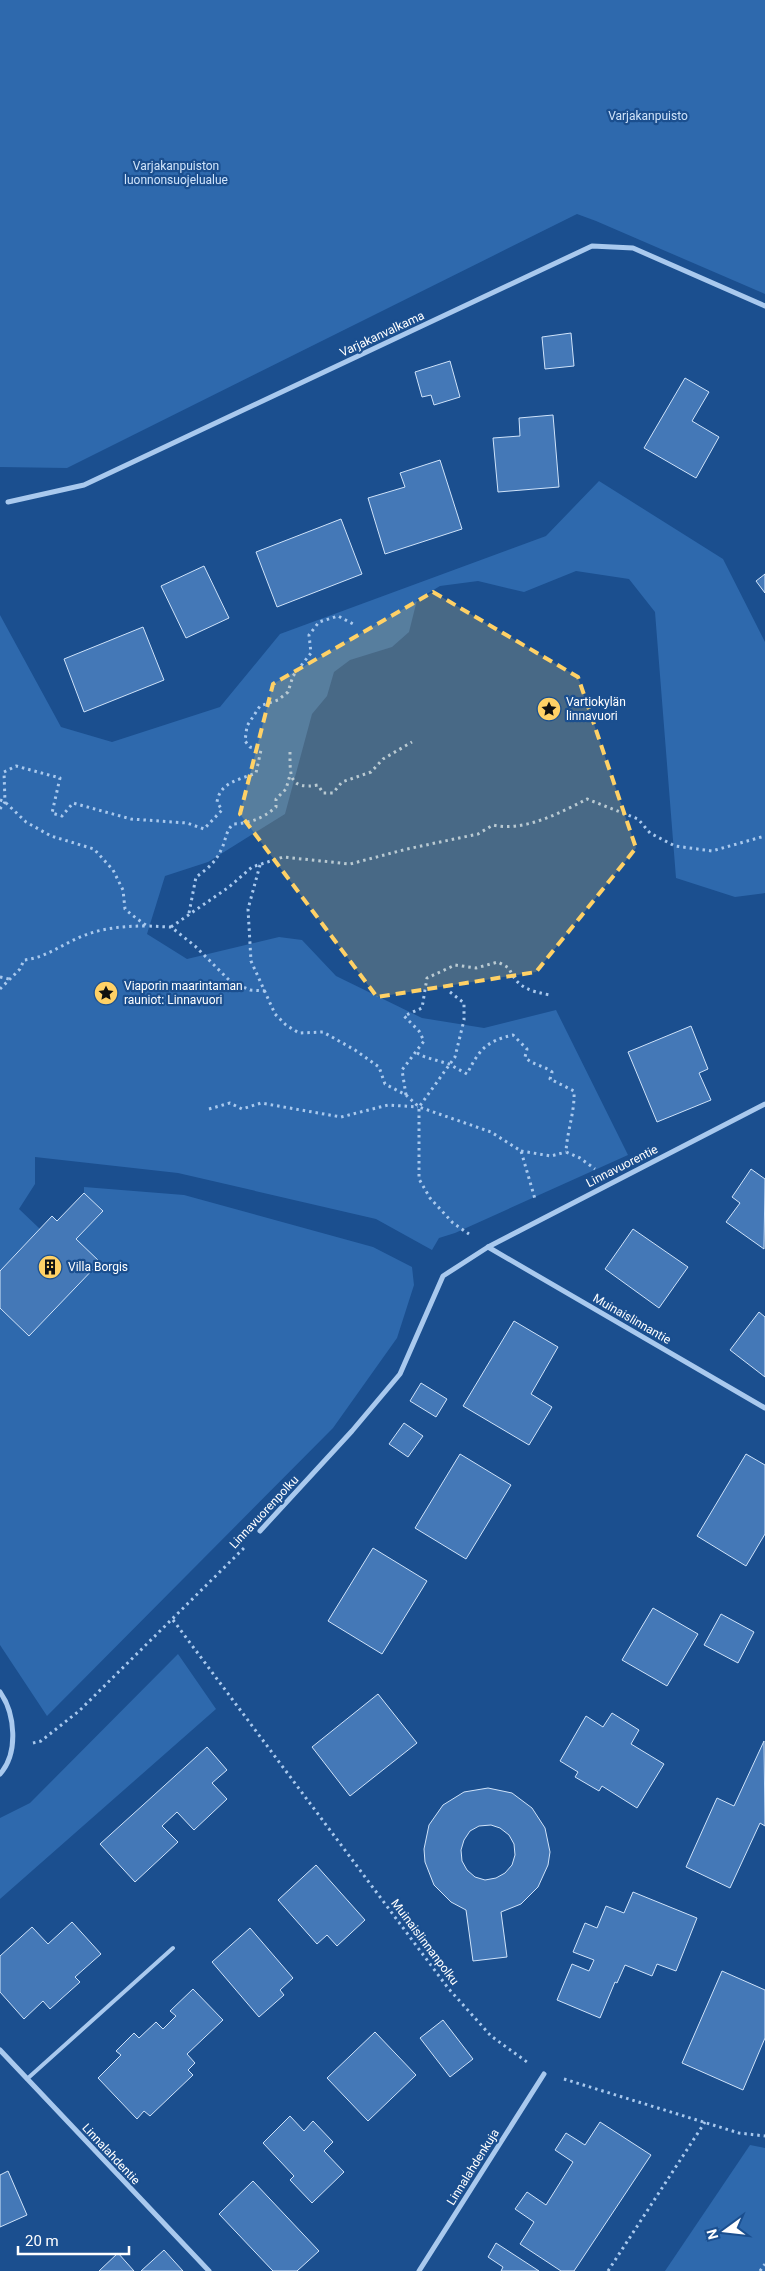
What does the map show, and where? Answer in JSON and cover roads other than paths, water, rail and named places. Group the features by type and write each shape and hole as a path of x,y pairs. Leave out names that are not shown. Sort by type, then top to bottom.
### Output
{"street":[{"name":"Varjakanvalkama","path":"8,502 84,485 592,246 633,248 765,306"},
{"name":"Linnavuorentie","path":"488,1247 765,1104"},
{"name":"Muinaislinnantie","path":"488,1247 765,1408"},
{"name":"Linnavuorenpolku","path":"260,1531 352,1431 400,1374 443,1276 488,1247"},
{"path":"0,1692 7,1702 13,1728 10,1753 0,1774"},
{"name":"Linnalahdentie","path":"0,2050 210,2271"},
{"name":"Linnalahdenkuja","path":"419,2271 544,2074"}],"lane":[{"path":"27,2079 173,1948"}],"place":[{"name":"Vartiokylän linnavuori","path":"549,709"},
{"name":"Viaporin maarintaman rauniot: Linnavuori","path":"106,993"},
{"name":"Villa Borgis","path":"50,1267"}],"park label":[{"name":"Varjakanpuisto","path":"648,116"},
{"name":"Varjakanpuiston luonnonsuojelualue","path":"176,173"}]}
